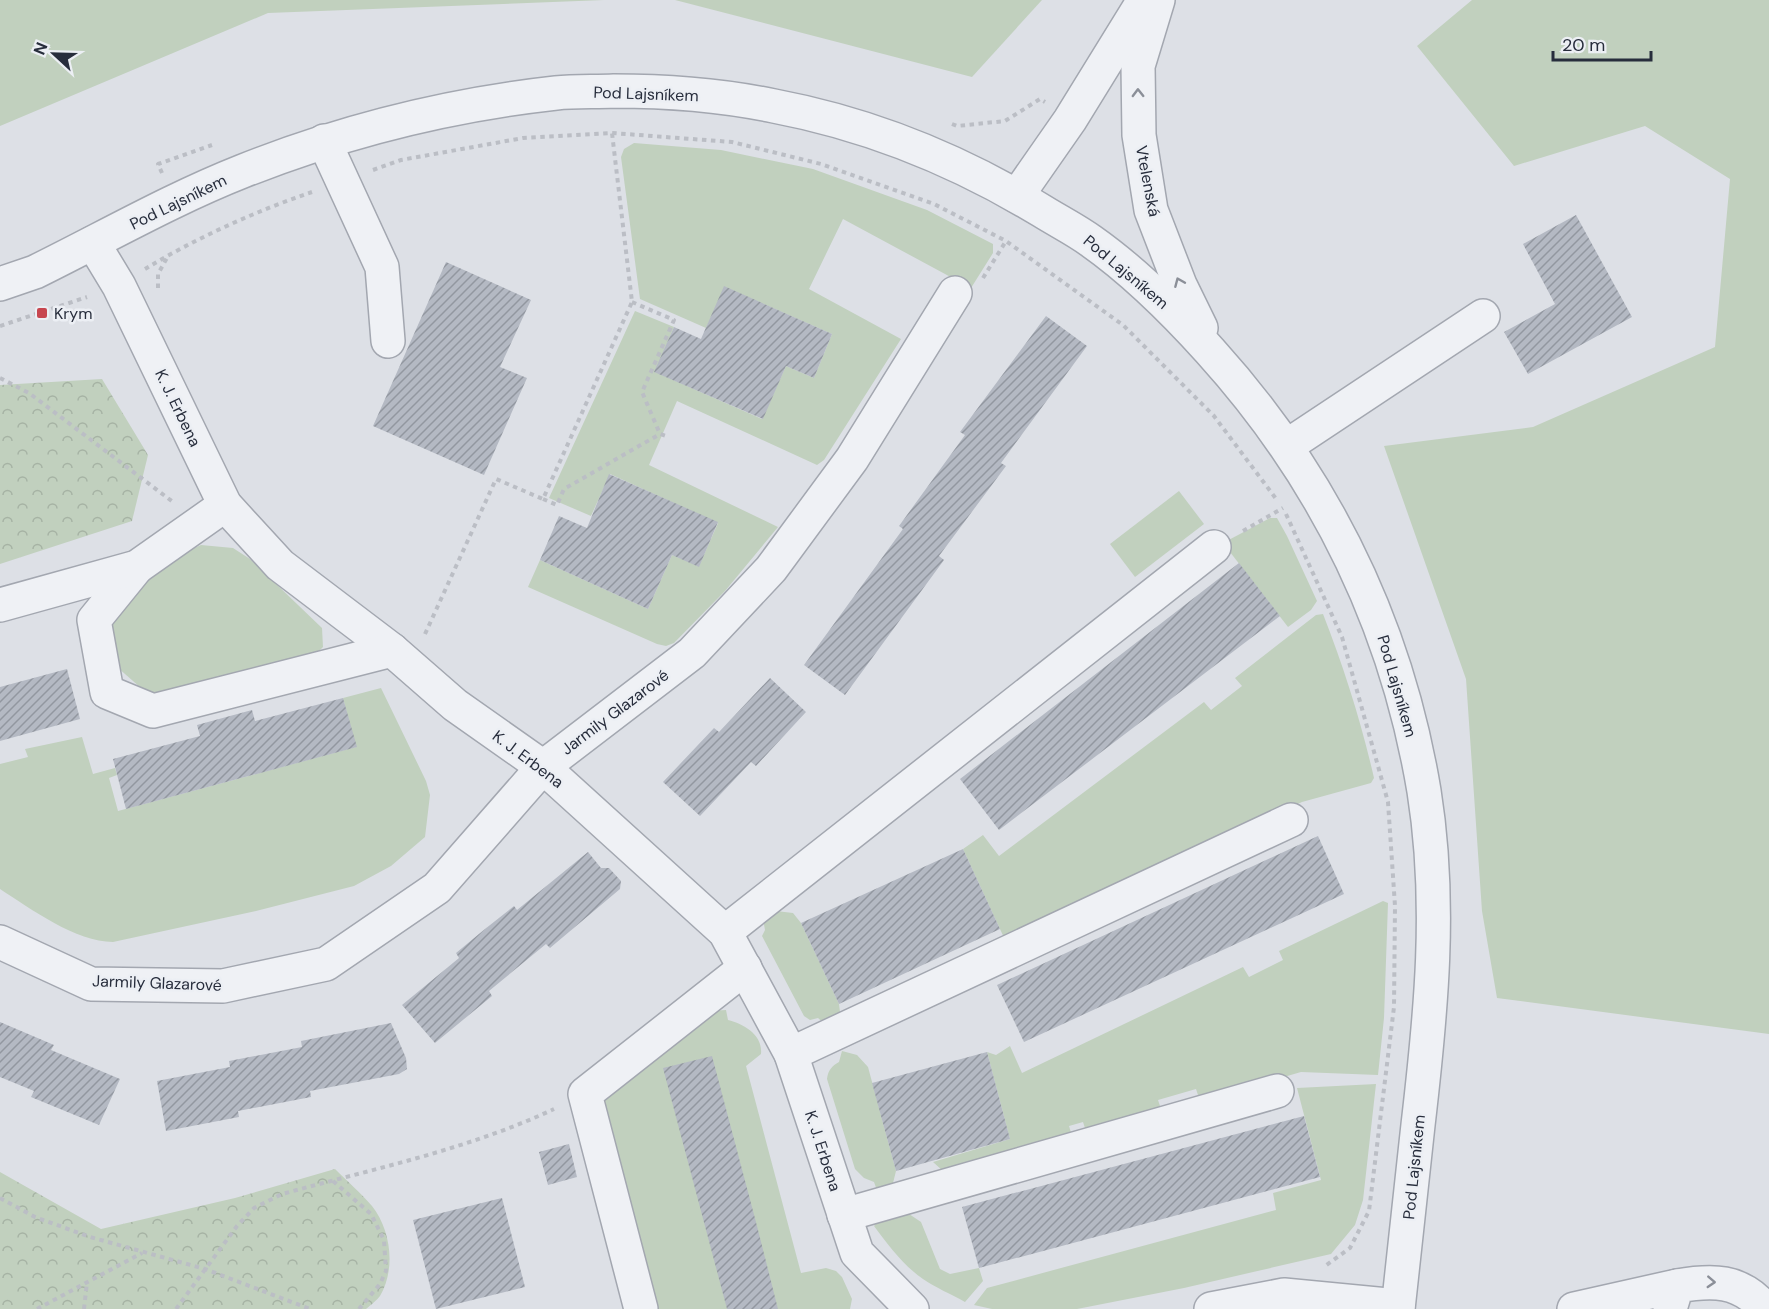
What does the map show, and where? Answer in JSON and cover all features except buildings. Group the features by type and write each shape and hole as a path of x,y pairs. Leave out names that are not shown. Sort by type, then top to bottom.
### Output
{"street":[{"path":"1017,196 1070,120 1144,0"},
{"name":"Vtelenská","path":"1158,0 1138,66 1141,152 1151,210 1180,285 1213,354"},
{"name":"Pod Lajsníkem","path":"0,284 35,272 238,173 324,141 438,110 561,92 667,91 746,100 824,115 893,139 955,165 1017,196 1089,239 1135,276 1185,323 1242,387 1287,446 1342,537 1367,591 1392,658 1421,778 1431,849 1434,914 1433,980 1427,1051 1399,1308"},
{"path":"324,141 382,267 388,341"},
{"name":"K. J. Erbena","path":"93,243 119,286 225,506 280,565 455,705 543,766 725,932 791,1054 857,1253 912,1309"},
{"name":"Jarmily Glazarové","path":"0,942 91,984 223,986 326,964 436,888 543,766 692,653 771,569 852,459 955,293"},
{"path":"1287,446 1484,316"},
{"path":"225,506 136,567 94,620 107,692 153,711 400,659"},
{"path":"725,932 1214,547"},
{"path":"0,605 136,567"},
{"path":"791,1054 1291,820"},
{"path":"636,1308 585,1094 745,968"},
{"path":"844,1215 1277,1091"},
{"path":"1574,1309 1673,1298 1701,1282 1725,1283 1751,1294 1765,1309"},
{"path":"1211,1309 1284,1295 1399,1308"}],"path":[{"path":"543,499 632,302 612,133"},
{"path":"136,321 159,308 158,274 168,255 290,200 401,160 523,138 612,133 732,142 821,164 934,204 1006,241 1123,325 1214,416 1283,508 1342,637 1388,802 1395,906 1394,1007 1369,1211 1350,1248 1325,1266 1321,1298"},
{"path":"0,326 119,286"},
{"path":"632,302 674,320 642,392 660,434 669,438"},
{"path":"0,378 29,393 174,503"},
{"path":"400,659 496,479 557,505 564,489 660,434"},
{"path":"169,510 174,503 176,493"},
{"path":"1214,547 1283,508"},
{"path":"176,1309 237,1226 254,1208 282,1194 468,1142 530,1120 585,1094"},
{"path":"332,1180 371,1214 384,1240 386,1271 380,1284 359,1309"},
{"path":"0,1198 35,1217 90,1237 205,1269 309,1309"},
{"path":"37,1309 143,1252"},
{"path":"84,1309 87,1281"}],"green space":[{"path":"0,0 604,0 268,13 0,126"},
{"path":"675,0 1042,0 972,77"},
{"path":"1472,0 1769,0 1769,1034 1497,998 1482,911 1466,679 1384,446 1533,427 1715,347 1730,179 1645,126 1514,166 1417,46"},
{"path":"634,143 721,150 813,169 927,210 993,244 993,253 971,288 843,219 809,289 901,339 824,460 817,465 677,401 649,465 778,527 725,591 674,643 666,646 528,587 540,560 648,609 672,555 699,566 718,523 610,474 591,516 549,498 635,311 674,327 655,372 762,419 786,366 814,378 832,334 725,287 706,328 640,299 621,157 624,149"},
{"path":"102,379 148,455 132,521 0,564 0,385"},
{"path":"1179,491 1204,524 1135,577 1110,544"},
{"path":"1270,518 1277,518 1317,601 1311,610 1288,627 1223,543"},
{"path":"201,545 233,548 250,559 322,628 323,647 308,662 166,697 141,688 117,667 110,627 119,606 170,559"},
{"path":"1323,614 1358,715 1374,778 1371,783 1302,802 1006,942 963,849 983,835 999,856 1204,702 1211,710 1242,686 1235,678 1316,615"},
{"path":"381,688 426,781 430,795 425,837 391,866 354,886 256,911 113,942 99,941 69,931 0,889 0,764 28,757 25,749 82,737 93,774 115,768 117,775 109,778 118,811 356,747 343,698"},
{"path":"1383,901 1388,903 1384,1018 1378,1075 1301,1072 1200,1101 1196,1089 1158,1100 1162,1112 1087,1134 1083,1122 1069,1126 1073,1139 943,1171 933,1162 1010,1139 987,1052 996,1055 1010,1046 1022,1073 1243,967 1249,977 1283,960 1279,951"},
{"path":"776,911 793,913 801,923 839,1004 840,1012 836,1022 827,1026 818,1018 810,1020 804,1016 762,936 765,930 763,919"},
{"path":"726,1010 728,1020 751,1031 761,1047 761,1054 746,1066 801,1273 826,1268 836,1271 842,1277 852,1299 850,1309 649,1309 599,1097 711,1011"},
{"path":"842,1051 857,1055 868,1067 896,1171 893,1183 886,1192 878,1193 874,1182 864,1178 855,1169 827,1079 828,1073 839,1062"},
{"path":"1376,1084 1363,1200 1355,1225 1331,1254 1184,1288 1077,1309 992,1309 974,1305 987,1288 1276,1210 1273,1193 1321,1180 1297,1088"},
{"path":"335,1169 372,1206 384,1226 387,1238 390,1262 385,1285 380,1296 366,1309 0,1309 0,1172 101,1229 235,1198"},
{"path":"894,1213 909,1214 921,1222 940,1269 950,1274 979,1268 983,1281 965,1302 923,1279 890,1247 874,1226 882,1217"}],"place":[{"name":"Krym","path":"42,313"}]}
